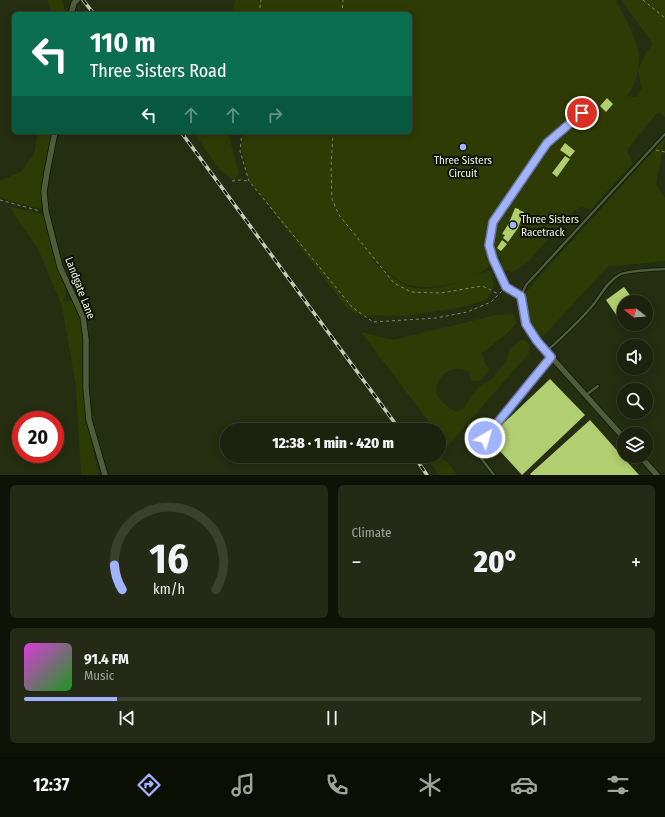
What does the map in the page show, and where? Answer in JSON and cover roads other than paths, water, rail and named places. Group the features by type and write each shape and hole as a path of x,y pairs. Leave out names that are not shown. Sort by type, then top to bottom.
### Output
{"street":[{"path":"72,12 75,1"},
{"name":"Landgate Lane","path":"55,134 44,192 46,212 60,267 83,317 86,339 86,388 89,420 105,475"},
{"path":"537,341 617,430"},
{"path":"646,463 657,475"}],"lane":[{"path":"521,296 506,287 493,259 489,245 493,222 547,143 582,113"},
{"path":"537,341 526,324 521,296 526,284 665,134"},
{"path":"547,352 572,328 593,304 605,287 620,275 637,271 665,269"},
{"path":"494,475 481,458 481,448 485,438 551,357"},
{"path":"586,395 598,386"}],"railway":[{"path":"83,0 92,12"},
{"path":"182,134 395,423"},
{"path":"419,463 427,475"}],"place":[{"name":"Three Sisters Circuit","path":"463,147"},
{"name":"Three Sisters Racetrack","path":"513,225"}]}
